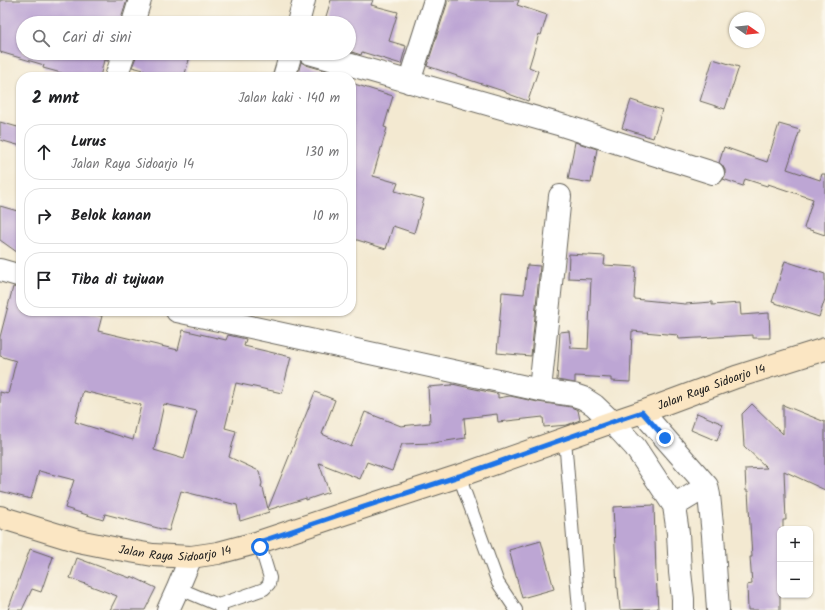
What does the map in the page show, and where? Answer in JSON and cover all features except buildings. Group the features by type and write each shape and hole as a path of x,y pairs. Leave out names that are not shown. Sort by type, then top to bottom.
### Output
{"main road":[{"name":"Jalan Raya Sidoarjo 14","path":"0,516 78,541 153,555 191,557 218,553 259,542 459,476 642,412 736,377 825,349"}],"street":[{"path":"135,16 140,0"},
{"path":"300,16 304,0"},
{"path":"409,82 435,0"},
{"path":"118,72 122,60"},
{"path":"285,72 289,60"},
{"path":"333,60 565,126 713,173"},
{"path":"540,390 560,196"},
{"path":"0,270 16,275"},
{"path":"205,316 540,390 574,395 583,398 594,405 635,447 674,506 678,533 683,604 718,605 713,535 707,486 642,412"},
{"path":"674,506 707,486"},
{"path":"168,610 191,557"}],"lane":[{"path":"565,439 579,610"},
{"path":"459,476 498,583 516,610"},
{"path":"178,588 220,608 264,589 269,584 270,578 259,542"}],"route":[{"path":"260,547 259,542 459,476 642,412 665,438"}]}
